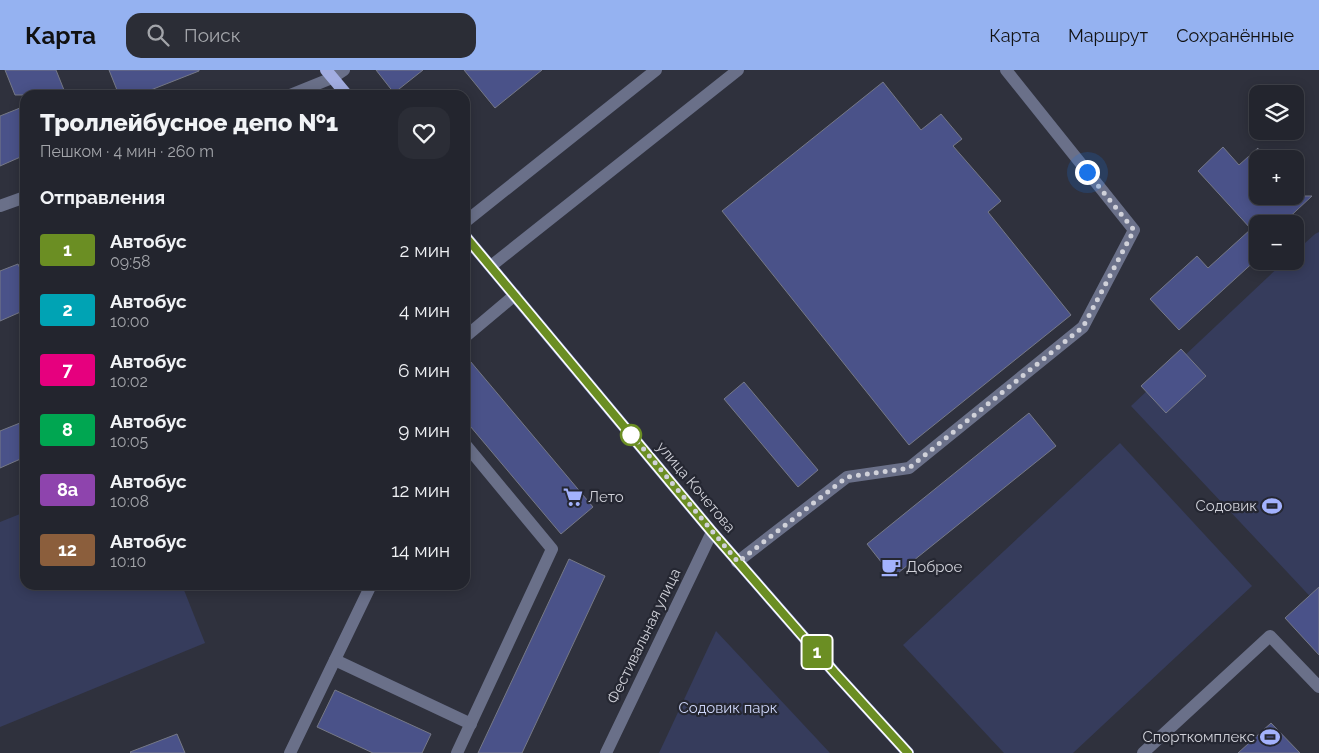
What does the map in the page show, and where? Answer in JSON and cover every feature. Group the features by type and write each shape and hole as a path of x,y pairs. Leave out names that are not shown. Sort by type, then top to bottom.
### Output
{"main road":[{"path":"329,74 342,90"},
{"name":"улица Кочетова","path":"470,242 712,532 835,673 908,753"}],"street":[{"path":"299,90 329,74 344,70"},
{"path":"470,218 656,70"},
{"path":"490,266 738,70"},
{"path":"738,562 847,477 909,468 1083,327 1134,230 1006,70"},
{"path":"0,206 20,199"},
{"path":"470,332 515,295"},
{"path":"457,753 552,549 470,450"},
{"name":"Фестивальная улица","path":"606,753 712,532"},
{"path":"290,753 369,590"},
{"path":"1143,753 1270,636 1319,687"},
{"path":"335,660 471,724"}],"green space":[{"name":"Содовик","path":"1319,232 1319,606 1131,406 1275,270 1304,270 1304,244"},
{"path":"1120,443 1252,586 1073,753 1004,753 903,645"},
{"path":"20,514 20,590 184,590 205,643 0,727 0,522"},
{"name":"Содовик парк","path":"716,631 830,753 659,753"}],"building":[{"path":"5,70 56,70 64,90 20,90 20,95 15,95"},
{"path":"109,70 199,70 151,90 117,90"},
{"path":"376,70 423,70 398,90 392,90"},
{"path":"464,70 542,70 495,108"},
{"path":"883,82 921,130 941,114 962,139 953,146 1001,201 988,212 1071,315 909,445 722,211"},
{"path":"20,108 20,157 0,166 0,116"},
{"path":"1223,147 1239,165 1249,156 1249,205 1302,205 1292,215 1249,215 1249,227 1198,171"},
{"path":"1304,196 1312,196 1304,203"},
{"path":"1249,231 1249,266 1179,330 1150,299 1197,256 1208,268"},
{"path":"18,264 20,269 20,312 0,321 0,271"},
{"path":"1181,349 1206,376 1166,413 1141,386"},
{"path":"470,361 593,507 561,534 470,426"},
{"path":"744,382 818,470 798,487 724,399"},
{"path":"1029,413 1056,446 893,577 867,544"},
{"path":"20,423 20,459 0,468 0,431"},
{"path":"569,559 605,576 522,753 478,753"},
{"path":"1319,587 1319,655 1285,618"},
{"path":"335,690 431,734 422,753 373,753 317,727"},
{"name":"Спорткомплекс","path":"1271,723 1300,753 1238,753"},
{"path":"177,734 185,753 130,752"}],"bus line":[{"name":"1","path":"470,242 712,532 835,673 908,753"}],"place":[{"name":"Лето","path":"573,497"},
{"name":"Содовик","path":"1272,506"},
{"name":"Доброе","path":"891,567"},
{"name":"Спорткомплекс","path":"1270,737"}],"route":[{"path":"631,435 626,428 738,562 847,477 909,468 1083,327 1134,230 1087,172"}]}
